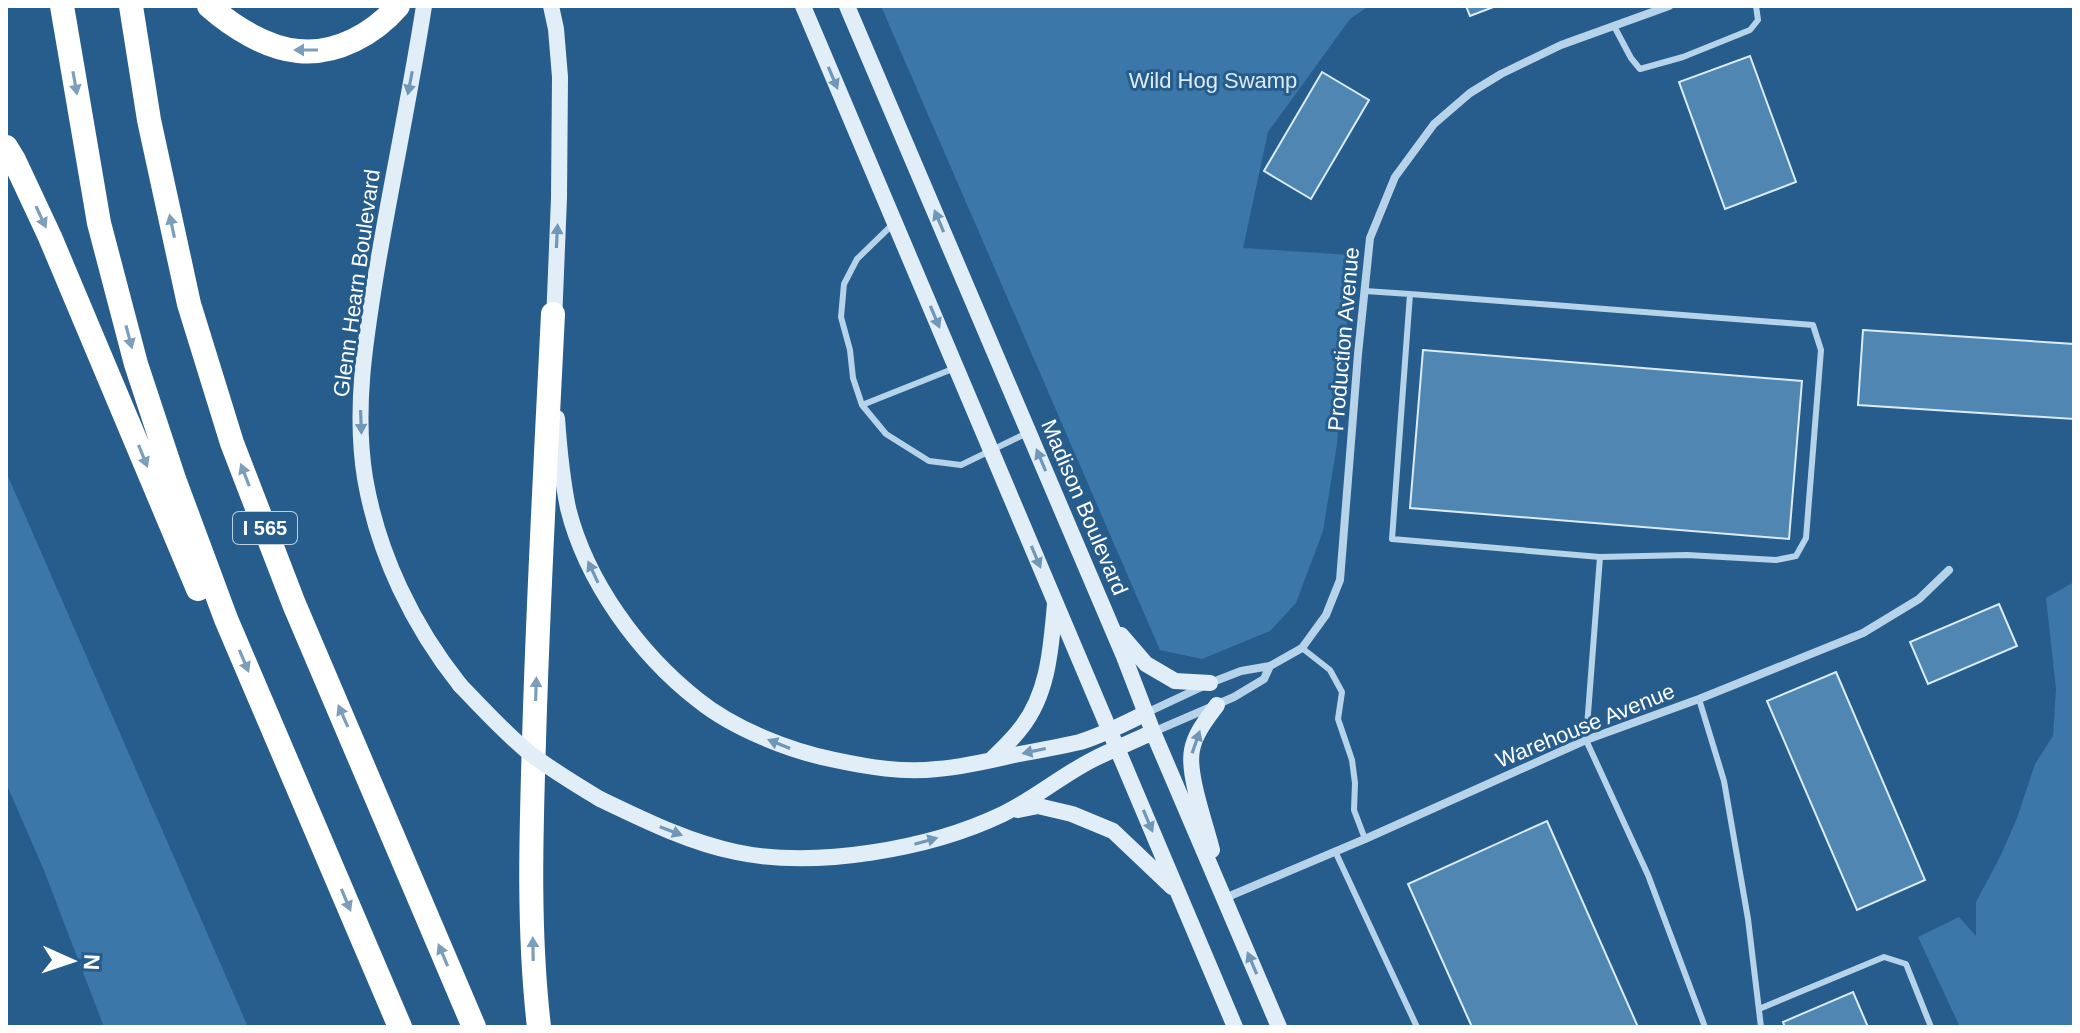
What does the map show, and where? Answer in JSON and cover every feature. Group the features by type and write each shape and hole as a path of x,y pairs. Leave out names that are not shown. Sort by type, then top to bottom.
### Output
{"highway":[{"name":"I 565","path":"62,6 99,223 136,364 174,479 226,619 400,1027"},
{"name":"I 565","path":"131,6 149,120 189,304 232,443 294,604 474,1027"},
{"path":"209,6 252,37 298,51 344,44 368,34 398,6"},
{"path":"6,147 50,237 199,591 226,619"},
{"path":"539,1027 534,982 532,830 537,635 553,314"}],"main road":[{"name":"Glenn Hearn Boulevard","path":"424,6 387,206 361,372 360,418 365,479 375,519 407,604 427,640 460,685 501,727 560,775 600,799 665,830 737,852 800,858 833,857 920,843 975,826 1005,813 1091,761 1153,732"},
{"path":"551,6 560,77 559,198 553,314 557,421 569,509 597,581 641,645 668,675 700,702 734,723 809,755 851,764 936,770 1080,741 1110,731 1146,713"},
{"path":"803,6 1235,1027"},
{"name":"Madison Boulevard","path":"847,6 1279,1027"},
{"path":"991,760 1023,727 1039,697 1049,661 1055,602"},
{"path":"1110,623 1146,664 1175,681 1210,683"},
{"path":"1217,705 1198,732 1192,750 1191,770 1225,898"},
{"path":"1005,813 1038,806 1072,814 1113,831 1178,893"}],"street":[{"name":"Production Avenue","path":"1146,713 1241,671 1270,666 1302,648 1326,615 1340,580 1370,238 1395,177 1434,124 1470,93 1501,74 1561,45 1669,6"},
{"name":"Warehouse Avenue","path":"1225,898 1586,740 1699,699 1863,633 1919,599 1949,570"},
{"name":"Production Avenue","path":"1153,732 1234,697 1264,679 1270,666"}],"lane":[{"path":"1614,26 1640,69 1683,57 1750,30 1758,20 1756,6"},
{"path":"894,223 857,259 844,284 841,317 850,350 853,378 862,405 886,434 929,461 961,465 1029,432"},
{"path":"1365,291 1410,294 1813,325 1821,350 1806,538 1796,556 1776,560 1687,555 1600,557 1392,539 1410,294"},
{"path":"862,405 956,368"},
{"path":"1600,557 1586,740 1648,875 1705,1027"},
{"path":"1302,648 1330,670 1342,692 1338,719 1352,760 1354,810 1365,839"},
{"path":"1699,699 1724,781 1748,919 1761,1027"},
{"path":"1335,851 1417,1027"},
{"path":"1759,1009 1884,957 1906,964 1931,1027"}],"green space":[{"name":"Wild Hog Swamp","path":"881,6 1369,6 1350,19 1268,132 1243,248 1351,255 1337,444 1323,531 1296,603 1270,631 1202,659 1160,650"},
{"path":"7,474 248,1027 104,1027 43,868 6,783"},
{"path":"2074,582 2074,1027 1960,1027 1918,937 1959,917 1976,936 1976,902 2017,818 2035,764 2053,736 2056,689 2046,598"}],"building":[{"path":"1466,6 1496,6 1470,16"},
{"path":"1750,56 1796,182 1725,209 1679,82"},
{"path":"1322,72 1369,100 1311,199 1264,171"},
{"path":"1863,330 2074,344 2074,419 1858,405"},
{"path":"1423,350 1802,381 1789,539 1410,508"},
{"path":"1999,604 2017,646 1928,684 1910,642"},
{"path":"1836,672 1925,880 1857,910 1767,701"},
{"path":"1547,821 1638,1027 1472,1027 1408,884"},
{"path":"1853,992 1868,1027 1785,1027 1783,1022"}]}
